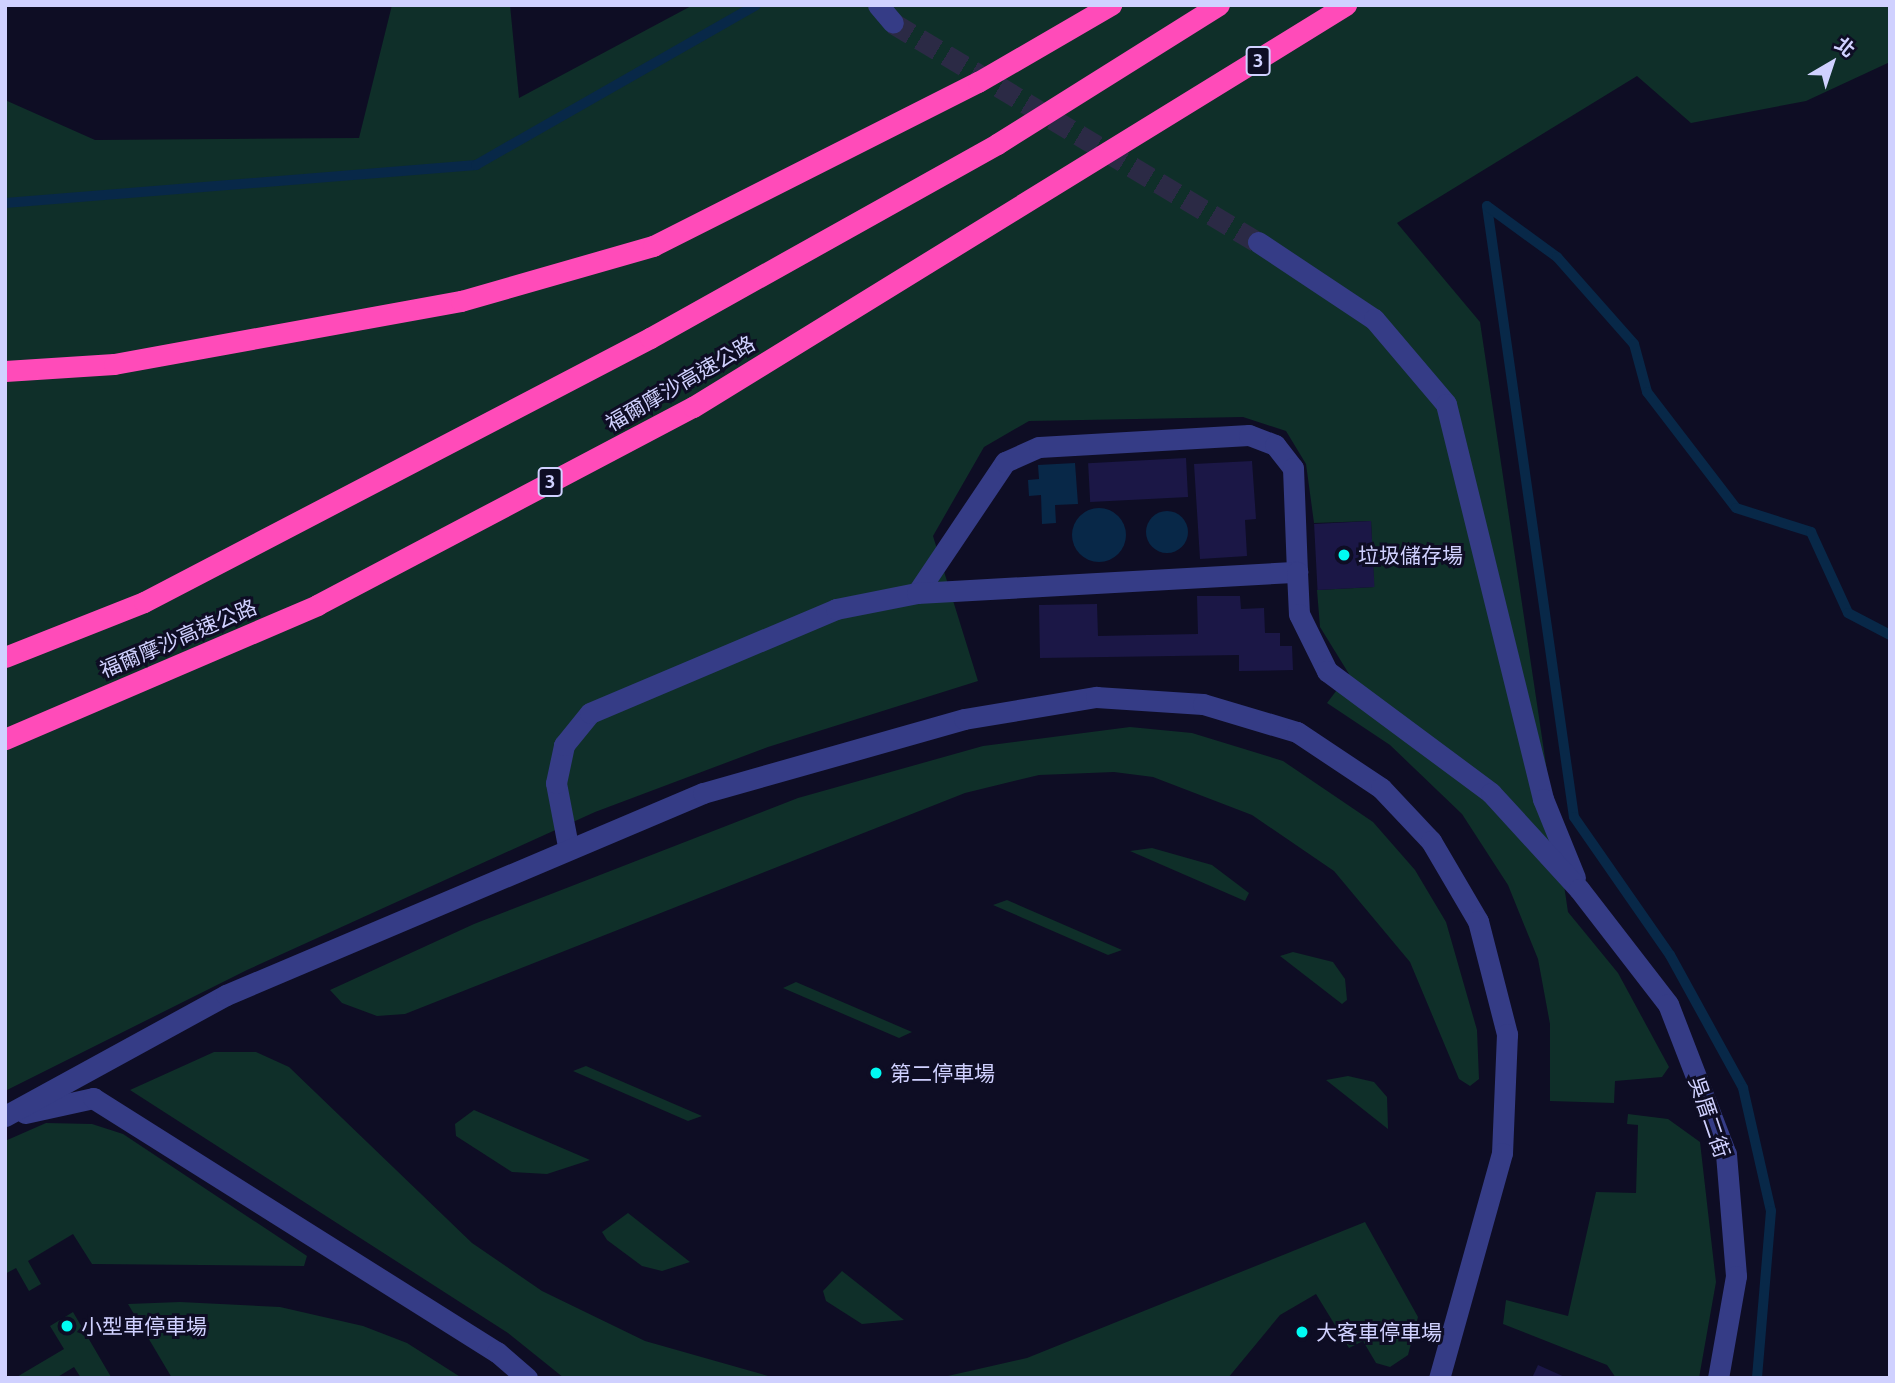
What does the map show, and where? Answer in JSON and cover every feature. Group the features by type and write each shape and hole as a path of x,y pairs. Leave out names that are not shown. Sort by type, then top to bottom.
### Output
{"highway":[{"path":"5,371 114,364 461,301 653,246 978,82 1111,5"},
{"path":"5,657 144,602 650,338 997,144 1219,5"},
{"name":"福爾摩沙高速公路","path":"5,739 317,605 693,407 1346,5"}],"street":[{"path":"878,5 893,23"},
{"path":"1258,242 1374,319 1446,404 1543,799 1579,889"},
{"path":"917,593 1005,462 1039,447 1236,436 1275,445 1293,468 1299,614 1327,671 1456,761 1579,889"},
{"path":"568,846 556,783 564,745 590,713 836,610 917,593 1297,572"},
{"path":"5,1116 226,995 568,846 703,793 964,719 1096,697 1203,704 1297,732 1381,788 1431,841 1478,921 1507,1034 1502,1153 1439,1378"},
{"name":"吳厝二街","path":"1579,889 1668,1004 1726,1154 1736,1276 1718,1378"},
{"path":"5,1116 93,1098 497,1352 527,1378"}],"green space":[{"path":"392,5 510,5 519,98 693,5 1890,5 1890,62 1806,101 1691,123 1637,76 1397,223 1480,322 1568,912 1618,973 1669,1067 1662,1077 1615,1081 1614,1103 1550,1101 1550,1024 1538,959 1508,885 1462,814 1390,745 1327,703 1349,674 1320,627 1317,590 1374,587 1371,521 1314,523 1306,464 1286,431 1243,417 1029,421 984,447 933,536 978,681 768,747 595,812 247,970 5,1091 5,100 95,140 359,138"},
{"path":"1130,727 1192,733 1283,761 1373,822 1415,870 1446,922 1477,1030 1479,1079 1470,1086 1459,1079 1410,962 1334,871 1252,815 1153,777 1114,772 1039,775 965,793 405,1014 377,1016 342,1003 330,990 474,924 798,798 983,746"},
{"path":"1152,848 1212,865 1249,893 1245,901 1130,851"},
{"path":"1007,900 1122,950 1108,955 993,905"},
{"path":"1293,952 1333,962 1345,979 1347,1000 1342,1004 1280,956"},
{"path":"796,982 912,1032 899,1038 783,988"},
{"path":"214,1052 256,1052 289,1067 472,1243 542,1291 645,1341 775,1378 564,1378 508,1333 130,1090"},
{"path":"586,1066 702,1116 688,1121 573,1071"},
{"path":"1348,1076 1374,1082 1387,1097 1388,1129 1326,1080"},
{"path":"474,1110 590,1160 547,1174 512,1172 456,1136 455,1124"},
{"path":"1628,1114 1668,1119 1700,1142 1716,1282 1699,1378 1616,1378 1607,1365 1503,1324 1506,1300 1568,1316 1596,1192 1636,1193 1638,1125 1627,1124"},
{"path":"46,1123 92,1124 123,1134 307,1256 304,1266 92,1264 73,1234 28,1261 41,1284 29,1291 16,1268 5,1274 5,1141"},
{"path":"628,1213 690,1262 662,1271 642,1266 607,1240 602,1232"},
{"path":"1365,1222 1418,1317 1408,1355 1390,1367 1376,1363 1363,1341 1349,1348 1316,1294 1280,1315 1228,1378 939,1378 1027,1358"},
{"path":"842,1271 904,1320 862,1324 826,1301 823,1291"},
{"path":"180,1302 280,1307 363,1326 407,1343 462,1378 172,1378 128,1304"},
{"path":"73,1312 111,1377 81,1378 74,1367 56,1378 15,1378 64,1349 50,1326"}],"water":[{"path":"1075,463 1078,504 1055,505 1056,523 1042,524 1041,495 1029,496 1028,480 1039,479 1038,465"},
{"path":"1099,508 1118,516 1126,535 1118,554 1099,562 1080,554 1072,535 1080,516"},
{"path":"1167,511 1182,517 1188,532 1182,547 1167,553 1152,547 1146,532 1152,517"}],"building":[{"path":"1186,458 1188,497 1090,502 1088,463"},
{"path":"1252,461 1256,519 1245,520 1247,556 1200,559 1194,464"},
{"name":"垃圾儲存場","path":"1371,521 1374,587 1318,590 1314,524"},
{"path":"1197,596 1240,596 1241,609 1264,608 1265,633 1280,633 1280,646 1292,646 1293,670 1239,671 1239,655 1040,658 1039,605 1097,604 1098,636 1198,634"},
{"path":"1538,1365 1567,1378 1532,1378"}],"waterway":[{"path":"5,203 476,165 756,5"},
{"path":"1487,206 1574,817 1670,955 1743,1088 1771,1211 1757,1378"},
{"path":"1487,206 1557,257 1634,344 1647,392 1736,508 1811,532 1848,613 1890,635"}],"tunnel":[{"path":"893,23 1258,242"}],"place":[{"name":"垃圾儲存場","path":"1344,555"},
{"name":"第二停車場","path":"876,1073"},
{"name":"小型車停車場","path":"67,1326"},
{"name":"大客車停車場","path":"1302,1332"}]}
